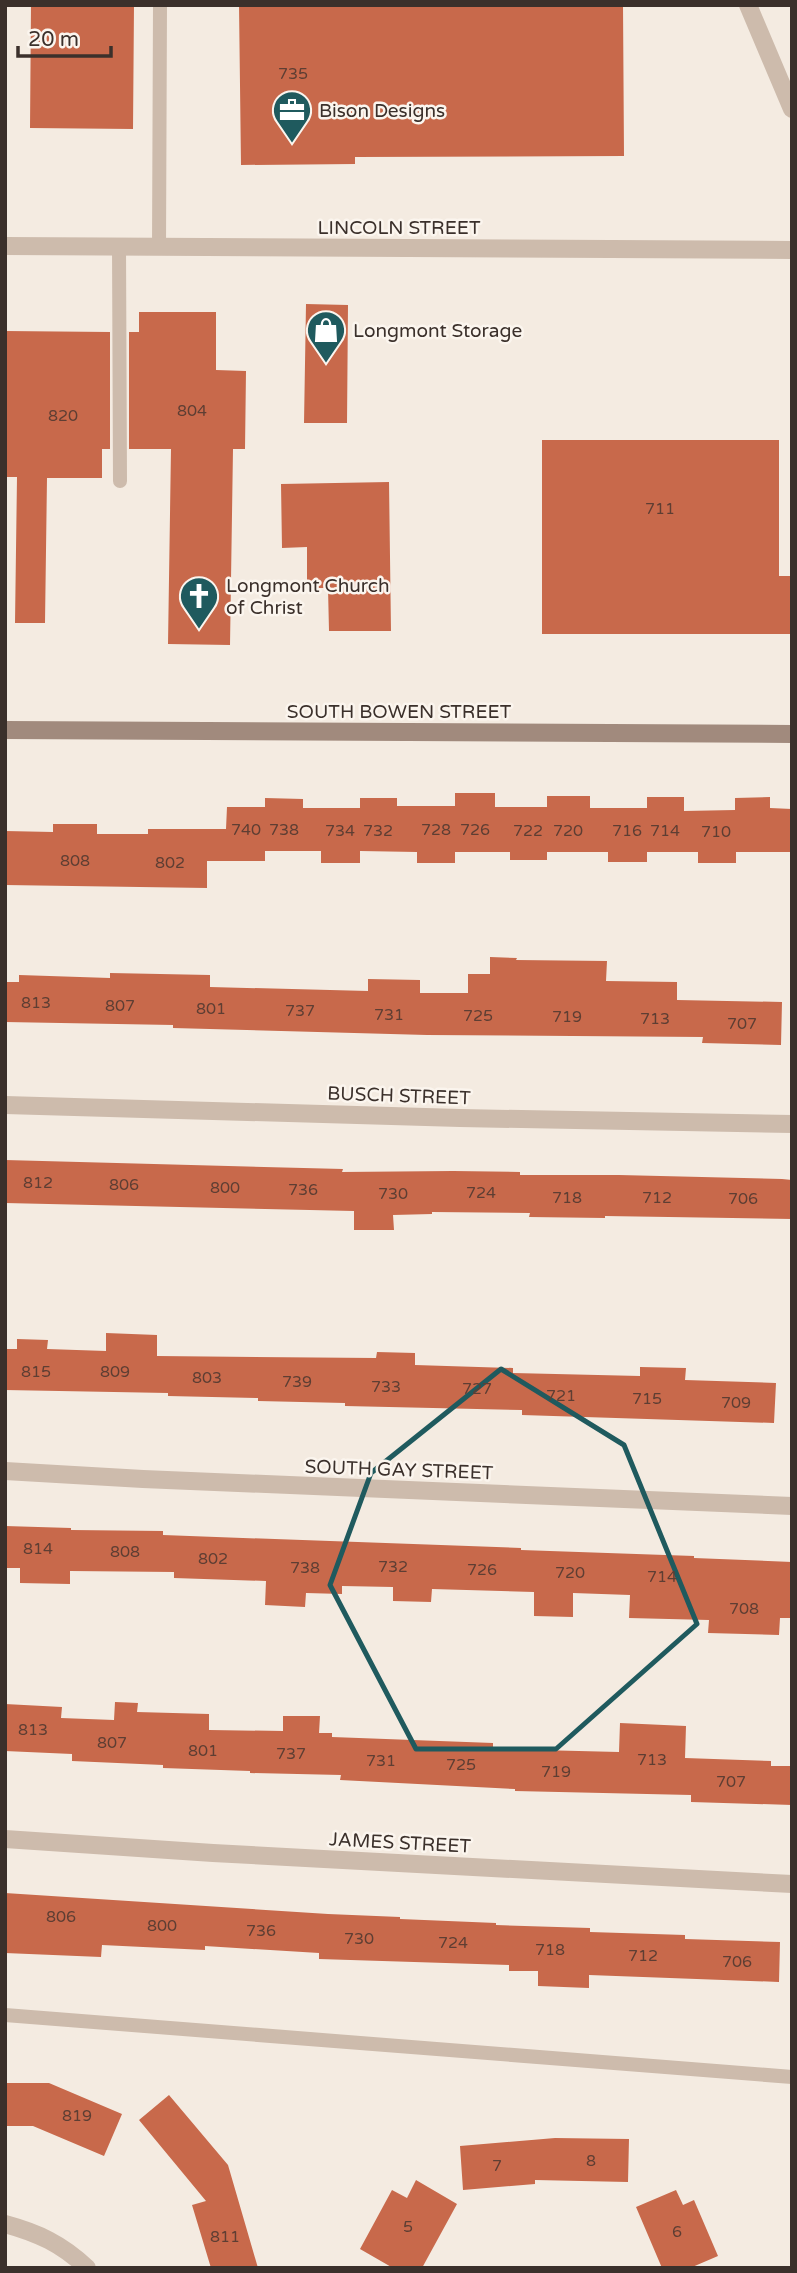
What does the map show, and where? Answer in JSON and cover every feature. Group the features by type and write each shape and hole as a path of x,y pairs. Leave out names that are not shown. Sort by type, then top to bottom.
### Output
{"street":[{"path":"748,5 792,109"},
{"name":"LINCOLN STREET","path":"5,246 792,250"},
{"name":"SOUTH BOWEN STREET","path":"5,730 792,734"},
{"name":"BUSCH STREET","path":"5,1105 792,1124"},
{"name":"SOUTH GAY STREET","path":"5,1471 792,1506"},
{"name":"JAMES STREET","path":"5,1839 213,1853 792,1884"},
{"path":"5,2224 32,2232 69,2250 87,2268"}],"lane":[{"path":"159,247 160,5"},
{"path":"119,245 120,481"},
{"path":"5,2015 792,2077"}],"highlighted area":[{"path":"501,1369 624,1445 697,1624 556,1749 416,1749 330,1585 371,1473"}],"building":[{"path":"31,5 134,5 133,129 30,128"},
{"path":"239,5 623,5 624,156 355,157 355,164 241,165"},
{"name":"Longmont Storage","path":"306,304 348,305 347,423 304,423"},
{"path":"139,312 216,312 216,370 246,371 245,449 233,449 230,645 168,644 171,449 129,449 129,332 139,332"},
{"path":"5,331 110,332 110,449 102,449 102,478 47,478 45,623 15,623 17,477 5,477"},
{"path":"542,440 779,440 779,576 792,576 792,634 542,634"},
{"path":"389,482 391,631 329,631 328,588 307,588 307,547 282,548 281,484"},
{"path":"455,793 495,793 495,807 547,807 547,796 590,796 590,808 647,808 647,797 684,797 684,811 735,810 735,798 770,797 770,808 792,809 792,852 736,852 736,863 698,863 698,852 647,852 647,862 608,862 608,852 547,852 547,860 510,860 510,852 455,852 455,863 417,863 417,852 360,851 360,863 321,863 321,851 265,851 265,861 207,861 207,888 5,885 5,831 53,832 53,824 97,824 97,834 148,834 148,829 226,829 227,807 265,807 265,798 303,799 303,808 360,808 360,798 397,798 397,806 455,806"},
{"path":"490,957 517,958 516,960 607,961 606,981 677,982 677,1000 782,1002 781,1045 702,1043 703,1037 427,1035 173,1028 173,1025 5,1022 5,982 19,982 19,975 110,978 110,973 210,975 210,987 368,991 368,979 420,980 420,993 468,993 468,974 490,974"},
{"path":"5,1160 343,1169 342,1172 520,1172 520,1175 782,1179 792,1180 792,1219 529,1217 530,1213 432,1212 393,1215 394,1230 354,1230 354,1211 5,1203"},
{"path":"106,1333 157,1335 157,1356 376,1358 377,1352 415,1353 415,1365 513,1368 513,1373 640,1376 640,1367 686,1368 685,1380 776,1383 774,1423 522,1415 522,1410 345,1406 345,1403 258,1401 258,1398 168,1396 168,1393 5,1390 5,1349 17,1349 17,1339 48,1340 47,1349 106,1351"},
{"path":"5,1526 163,1531 163,1535 521,1548 792,1562 792,1618 780,1618 779,1635 708,1633 709,1620 629,1618 630,1595 573,1593 573,1617 534,1616 534,1592 432,1589 431,1602 393,1601 393,1587 342,1586 342,1594 306,1593 305,1607 265,1605 266,1581 174,1578 174,1572 70,1571 70,1584 20,1583 20,1568 5,1568"},
{"path":"115,1702 138,1703 137,1712 209,1714 209,1730 283,1731 283,1716 320,1716 319,1733 332,1733 332,1737 493,1743 493,1749 619,1752 620,1723 686,1726 685,1758 771,1761 771,1766 792,1766 792,1805 691,1802 691,1795 515,1791 340,1780 341,1775 163,1768 163,1765 72,1761 72,1754 5,1751 5,1704 62,1707 61,1718 114,1720"},
{"path":"5,1893 496,1925 590,1928 590,1932 685,1935 685,1939 780,1942 779,1982 589,1975 589,1988 538,1986 538,1971 509,1971 509,1965 319,1959 319,1953 205,1946 205,1950 102,1945 101,1957 5,1953"},
{"path":"5,2083 49,2083 122,2114 104,2156 33,2126 5,2126"},
{"path":"169,2095 228,2165 258,2268 211,2268 192,2205 206,2201 139,2120"},
{"path":"555,2138 629,2139 628,2182 535,2180 535,2184 463,2190 460,2146"},
{"path":"416,2180 457,2204 422,2268 393,2268 360,2249 392,2190 407,2198"},
{"path":"676,2190 683,2205 694,2200 718,2256 690,2268 662,2268 636,2207"}],"place":[{"name":"Bison Designs","path":"292,144"},
{"name":"Longmont Storage","path":"326,364"},
{"name":"Longmont Church of Christ","path":"199,630"}]}
